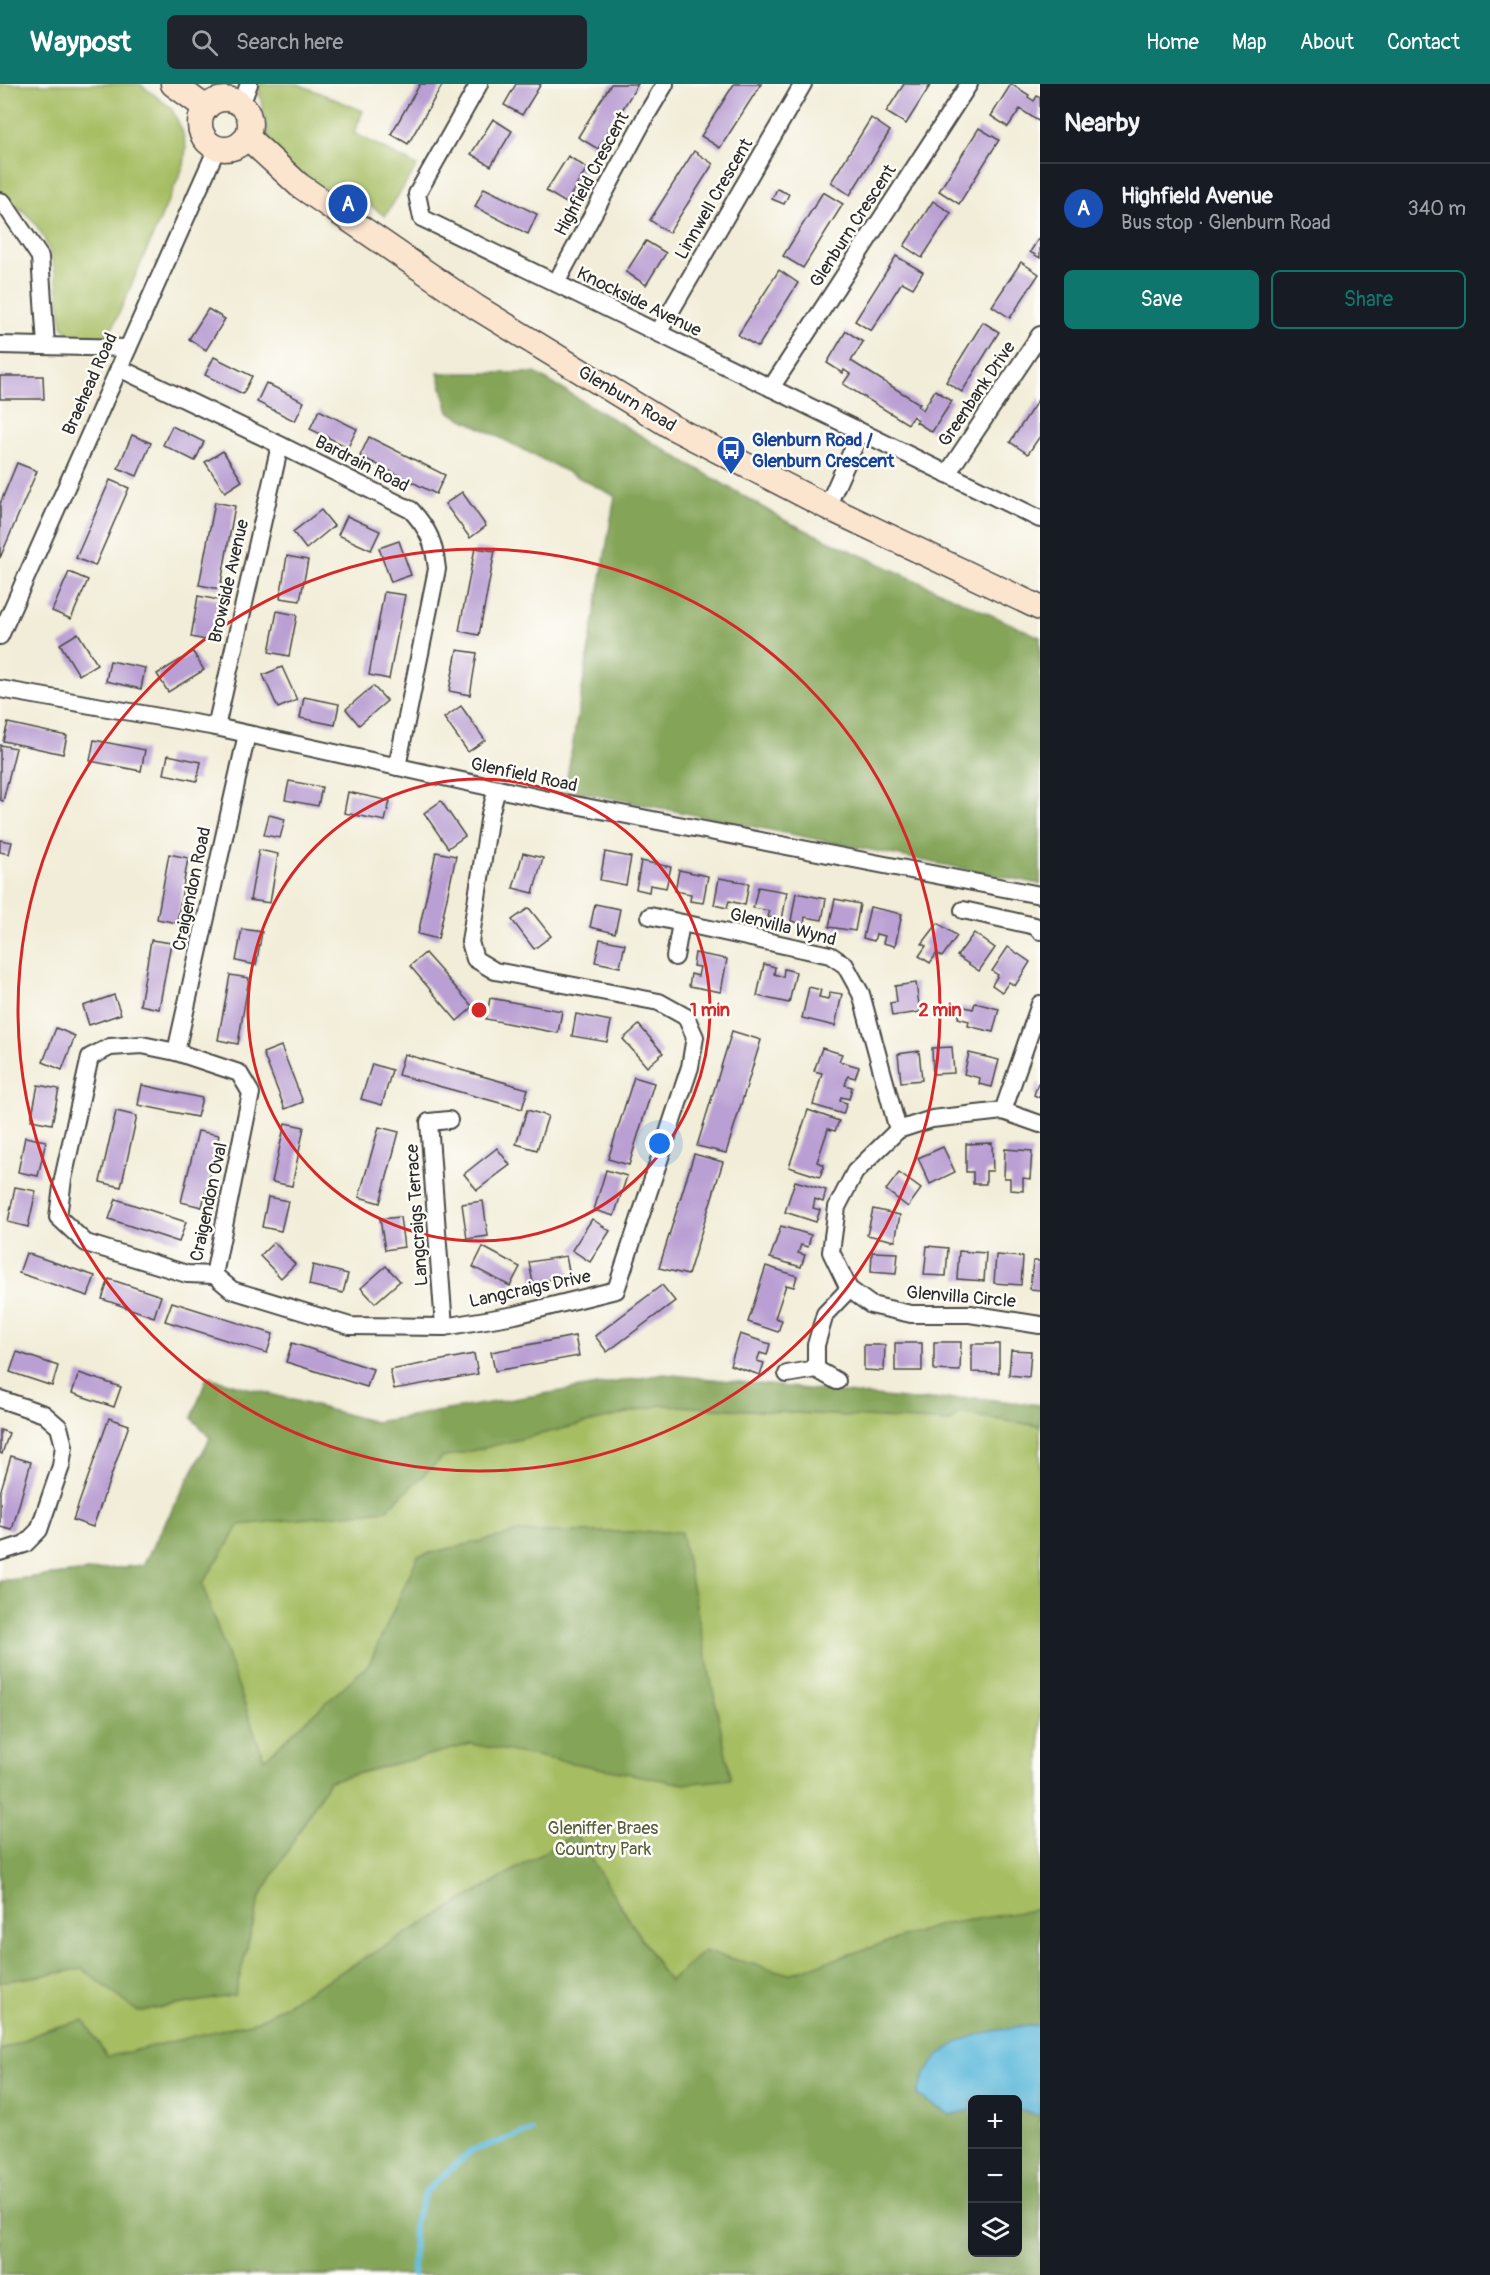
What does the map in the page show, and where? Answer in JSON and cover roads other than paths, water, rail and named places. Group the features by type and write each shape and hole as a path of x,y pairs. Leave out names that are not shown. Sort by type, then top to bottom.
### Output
{"street":[{"path":"173,84 207,108"},
{"name":"Knockside Avenue","path":"479,84 417,194 422,218 1040,519"},
{"name":"Highfield Crescent","path":"556,283 665,84"},
{"name":"Linnwell Crescent","path":"658,333 803,84"},
{"name":"Glenburn Crescent","path":"771,388 969,84"},
{"path":"245,94 250,126 247,137 231,148 217,148 209,143 202,133 202,116 207,108 213,103 224,99 232,100 245,94"},
{"name":"Glenburn Road","path":"247,137 299,185 476,307 672,427 827,507 1040,608"},
{"name":"Braehead Road","path":"0,636 217,148"},
{"path":"0,201 3,202 40,257 46,345"},
{"name":"Greenbank Drive","path":"947,474 1040,335"},
{"path":"0,345 128,348"},
{"name":"Bardrain Road","path":"119,368 411,510 426,527 435,550 437,569 397,767"},
{"path":"827,507 860,433"},
{"name":"Browside Avenue","path":"216,727 280,445"},
{"name":"Glenfield Road","path":"0,689 216,727 497,789 1040,895"},
{"name":"Craigendon Road","path":"176,1052 247,734"},
{"name":"Langcraigs Drive","path":"214,1275 232,1290 350,1326 444,1327 515,1315 616,1290 690,1067 695,1036 686,1017 659,1002 495,971 475,959 470,942 490,814 497,789"},
{"path":"963,910 1035,926 1040,932"},
{"name":"Glenvilla Wynd","path":"650,916 830,955 845,965 861,994 898,1130"},
{"path":"675,957 681,923"},
{"path":"1003,1111 1040,1004"},
{"name":"Craigendon Oval","path":"142,1046 176,1052 239,1073 251,1093 214,1275 187,1274 86,1243 58,1217 63,1179 90,1057 110,1047 142,1046"},
{"path":"816,1369 816,1345 825,1314 849,1289 831,1252 837,1207 855,1172 898,1130 932,1119 1003,1111 1040,1124"},
{"name":"Langcraigs Terrace","path":"444,1327 429,1122 449,1120"},
{"name":"Glenvilla Circle","path":"849,1289 871,1305 911,1314 970,1314 1040,1325"},
{"path":"787,1374 816,1369 837,1381"},
{"path":"0,1399 44,1414 58,1427 64,1446 62,1466 39,1530 25,1544 0,1552"}],"water":[{"path":"1029,2025 1040,2026 1040,2116 1022,2110 1022,2095 968,2095 968,2111 950,2115 917,2095 924,2076 934,2061 946,2050 960,2042 992,2031"}],"waterway":[{"path":"413,2275 414,2223 426,2191 471,2151 532,2131"}],"place":[{"name":"Highfield Avenue","path":"348,204"},
{"name":"Glenburn Road / Glenburn Crescent","path":"731,476"}],"park label":[{"name":"Gleniffer Braes Country Park","path":"603,1838"}]}
